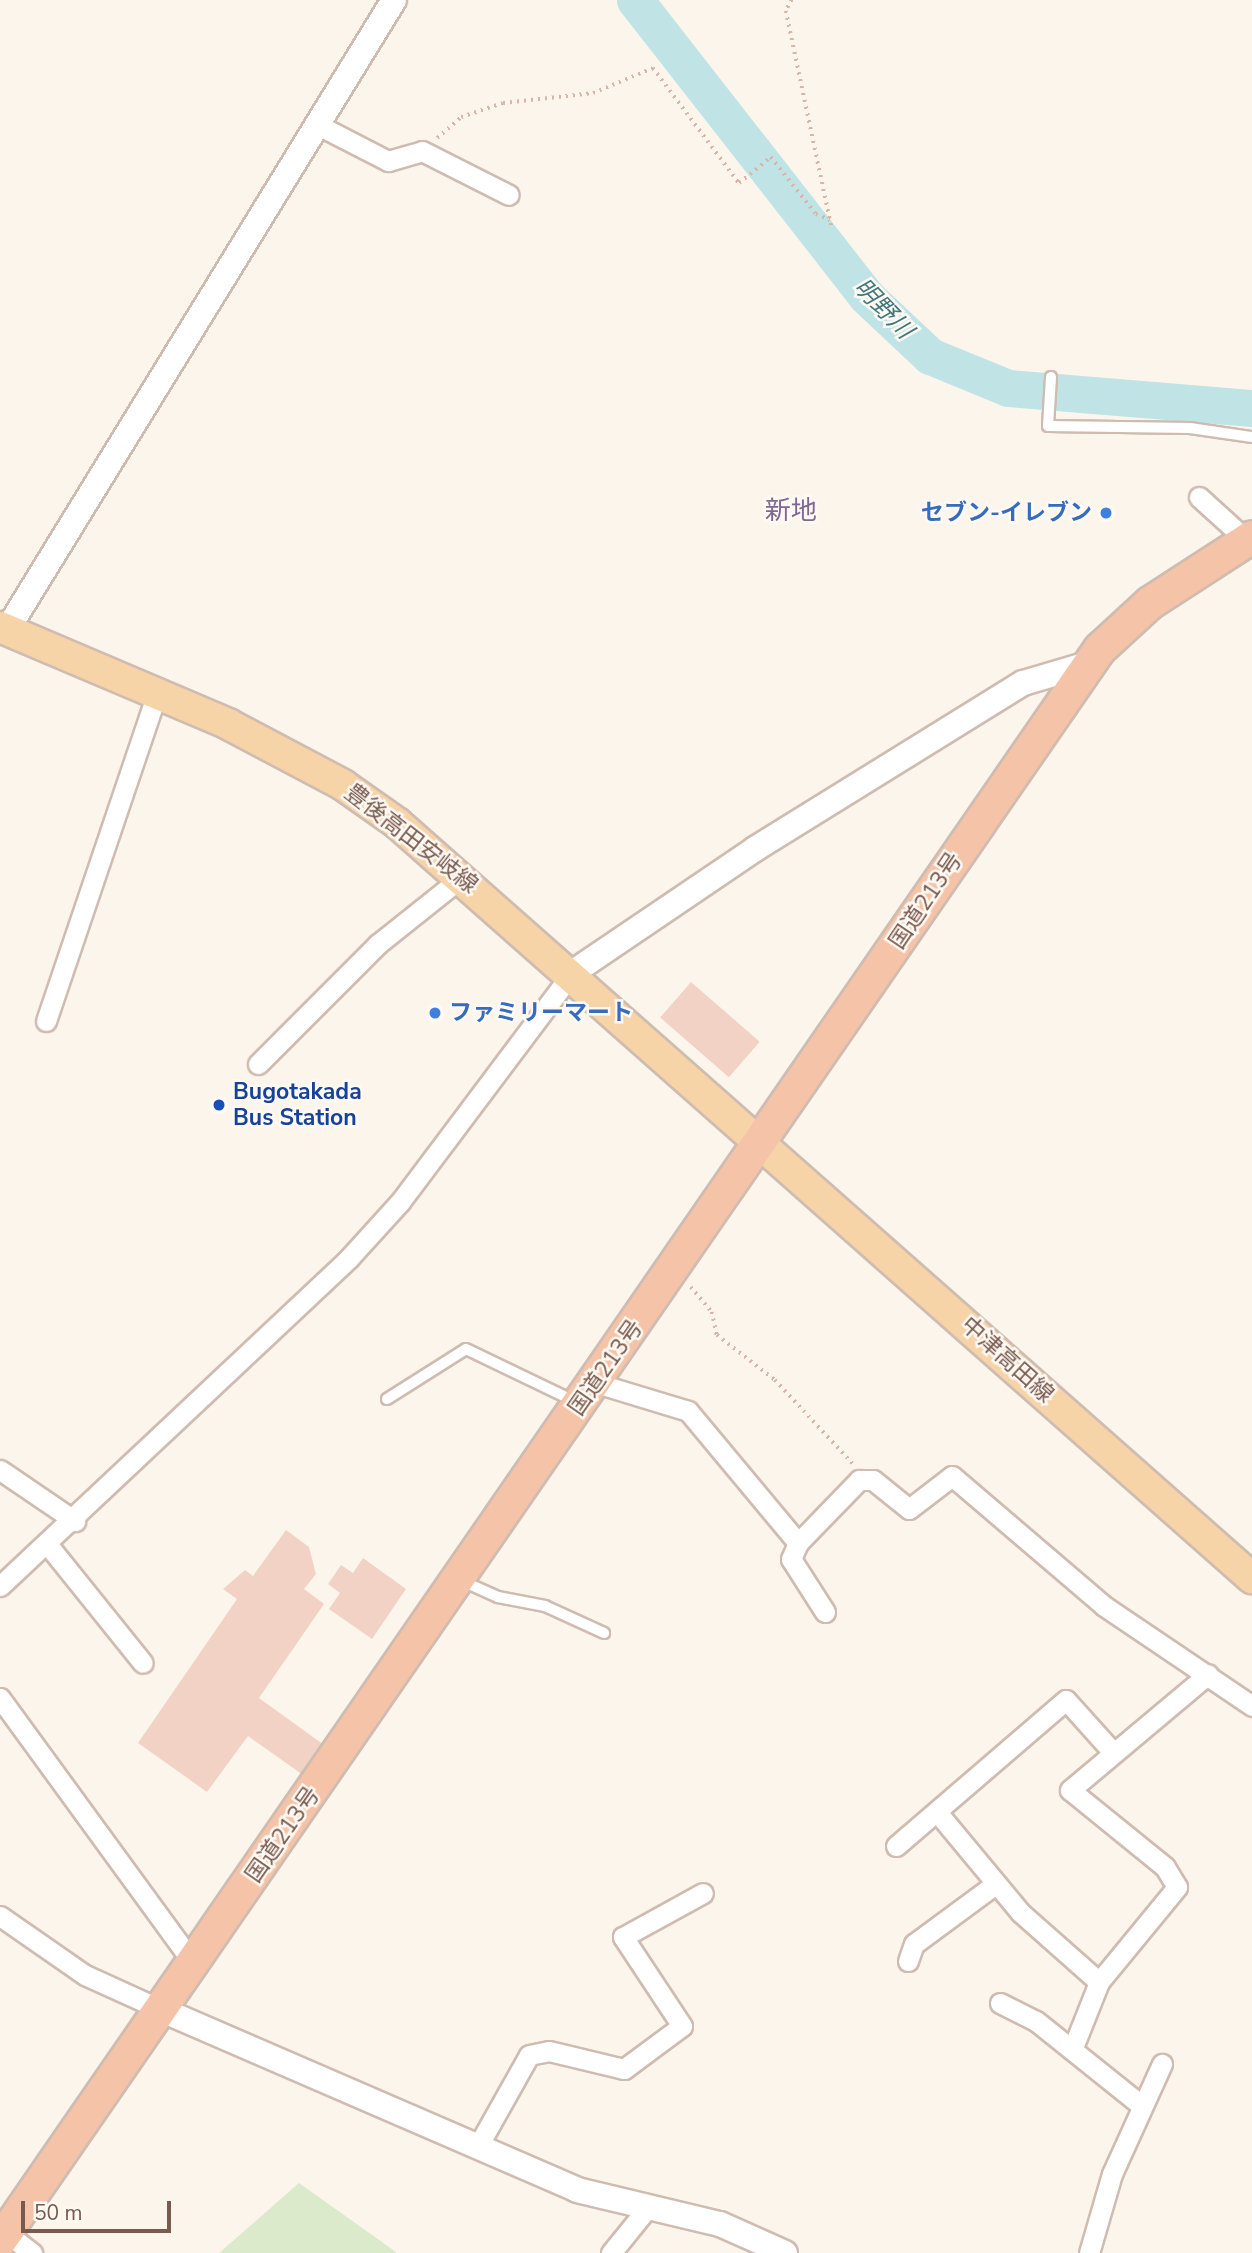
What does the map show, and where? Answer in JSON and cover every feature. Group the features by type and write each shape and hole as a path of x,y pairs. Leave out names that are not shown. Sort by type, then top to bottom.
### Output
{"highway":[{"name":"国道213号","path":"2,2234 194,1964 1091,663 1136,613 1250,541"}],"main road":[{"name":"豊後高田安岐線","path":"3,629 157,694 343,785 462,877 762,1142"},
{"name":"中津高田線","path":"762,1142 1252,1578"}],"street":[{"path":"3,629 394,0"},
{"path":"318,125 388,161 422,151 509,195"},
{"path":"1199,498 1250,541"},
{"path":"0,1586 75,1521 349,1258 400,1202 572,973 755,849 1023,683 1091,663"},
{"path":"46,1021 157,694"},
{"path":"258,1064 378,944 462,877"},
{"path":"589,1393 688,1410 798,1544"},
{"path":"0,1470 75,1521"},
{"path":"824,1612 791,1559 798,1544 866,1478 909,1509 952,1476 961,1479 1076,1583 1252,1706"},
{"path":"48,1545 143,1663"},
{"path":"1072,2050 1099,1982 1177,1887 1165,1867 1070,1790 1111,1750 1208,1674"},
{"path":"0,1698 194,1964"},
{"path":"896,1846 1066,1700 1111,1750"},
{"path":"937,1812 994,1885 1099,1982"},
{"path":"908,1961 914,1944 994,1885"},
{"path":"478,2146 514,2072 529,2055 549,2051 624,2069 682,2026 623,1937 703,1893"},
{"path":"0,1916 85,1975 601,2199 649,2206 720,2224 785,2253"},
{"path":"1000,2003 1072,2050 1141,2105"},
{"path":"1089,2253 1141,2105 1162,2064"},
{"path":"611,2253 649,2206"},
{"path":"2,2234 32,2253"}],"lane":[{"path":"1051,377 1044,418 1048,426 1190,428 1252,437"},
{"path":"387,1399 466,1349 589,1393"},
{"path":"460,1580 498,1597 545,1606 604,1633"}],"path":[{"path":"792,0 786,11 832,229"},
{"path":"422,151 461,117 503,103 593,93 653,68 739,183 771,157 816,214 830,220"},
{"path":"689,1281 712,1312 717,1335 775,1380 866,1478"}],"green space":[{"path":"299,2183 396,2252 396,2253 219,2253"}],"building":[{"path":"691,982 760,1042 729,1077 660,1017"},
{"path":"286,1530 309,1547 316,1574 304,1589 324,1604 259,1698 331,1750 310,1780 248,1736 207,1792 138,1743 237,1599 223,1589 245,1570 253,1576"},
{"path":"363,1558 406,1589 372,1639 329,1609 340,1593 328,1584 341,1565 353,1573"}],"waterway":[{"name":"明野川","path":"635,0 866,296 930,356 1008,388 1252,408"}],"place":[{"name":"セブン-イレブン","path":"1106,513"},
{"name":"ファミリーマート","path":"435,1013"},
{"name":"Bugotakada Bus Station","path":"219,1105"}],"district":[{"name":"新地","path":"791,511"}]}
